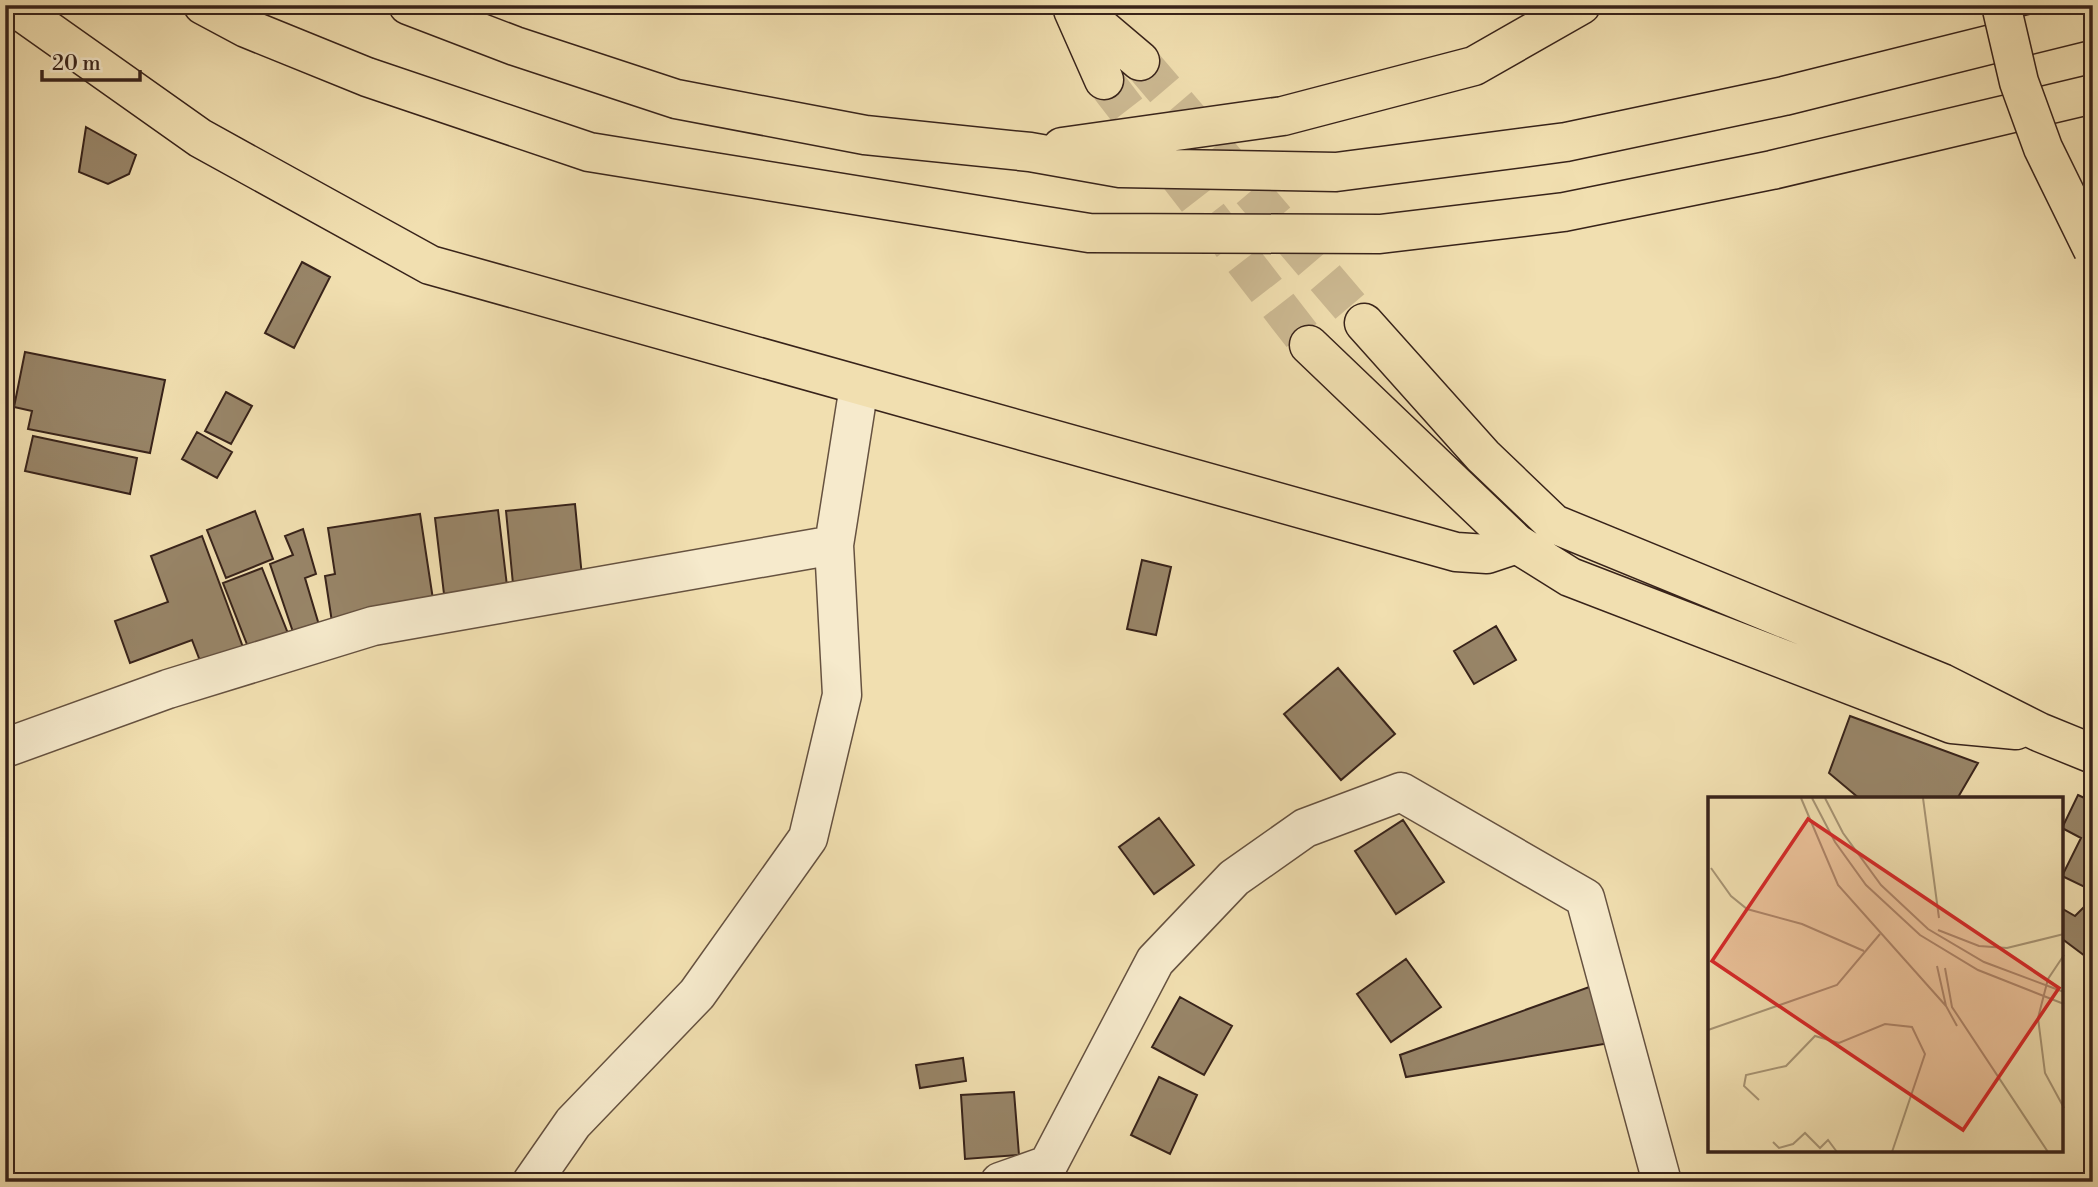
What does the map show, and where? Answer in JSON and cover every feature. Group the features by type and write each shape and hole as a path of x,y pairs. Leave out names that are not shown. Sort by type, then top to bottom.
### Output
{"main road":[{"path":"12,5 200,138 430,265 1456,552 1487,554 1517,544 1554,524"},
{"path":"202,5 246,28 367,77 589,152 1089,233 1380,234 1564,212 1772,170 2093,94"},
{"path":"408,5 515,46 676,99 865,135 1030,152 1120,168 1336,172 1566,142 1784,96 2093,19"},
{"path":"1073,5 1140,61"},
{"path":"1073,5 1104,79"},
{"path":"1030,152 1283,116 1474,66 1581,5"},
{"path":"2001,5 2019,82 2043,148 2093,250"},
{"path":"1364,323 1483,456 1554,524 1942,683 2039,732 2093,754"},
{"path":"1309,345 1517,544 1570,577 1952,724 2039,732"}],"street":[{"path":"531,1182 573,1123 697,994 808,838 842,695 834,545 859,386"},
{"path":"5,748 169,689 373,626 834,545"},
{"path":"1000,1182 1048,1166 1155,961 1234,878 1306,828 1401,793 1585,898 1662,1182"}],"building":[{"path":"86,127 136,155 129,174 108,184 79,172"},
{"path":"302,262 330,277 294,348 265,333"},
{"path":"25,352 165,380 150,453 28,429 32,411 14,407"},
{"path":"226,392 252,406 231,444 205,431"},
{"path":"197,432 232,452 217,478 182,459"},
{"path":"33,436 137,458 130,494 25,471"},
{"path":"575,504 582,577 513,584 506,511"},
{"path":"498,510 507,586 444,594 435,518"},
{"path":"255,511 273,559 226,578 207,530"},
{"path":"420,514 434,606 332,622 325,576 335,574 328,528"},
{"path":"303,529 316,574 305,578 319,625 294,635 270,564 293,555 285,536"},
{"path":"202,536 244,650 202,666 192,640 130,663 115,621 168,602 151,556"},
{"path":"1142,560 1171,567 1156,635 1127,629"},
{"path":"262,568 289,636 250,652 223,583"},
{"path":"1496,626 1516,660 1474,684 1454,651"},
{"path":"1338,668 1395,734 1341,780 1284,714"},
{"path":"1850,716 1978,763 1958,797 1858,797 1829,773"},
{"path":"2078,795 2093,802 2093,891 2063,876 2081,838 2063,829"},
{"path":"1159,818 1194,865 1154,894 1119,847"},
{"path":"1403,820 1444,882 1396,914 1355,851"},
{"path":"2085,906 2093,910 2093,962 2063,940 2063,909 2075,916"},
{"path":"1406,959 1441,1007 1391,1042 1357,994"},
{"path":"1592,986 1610,1043 1406,1077 1400,1055"},
{"path":"1180,997 1232,1026 1204,1075 1152,1047"},
{"path":"963,1058 966,1081 920,1088 916,1065"},
{"path":"1159,1077 1197,1095 1170,1154 1131,1135"},
{"path":"1014,1092 1019,1155 965,1159 961,1095"}],"tunnel":[{"path":"1140,61 1364,323"},
{"path":"1104,80 1309,345"}]}
